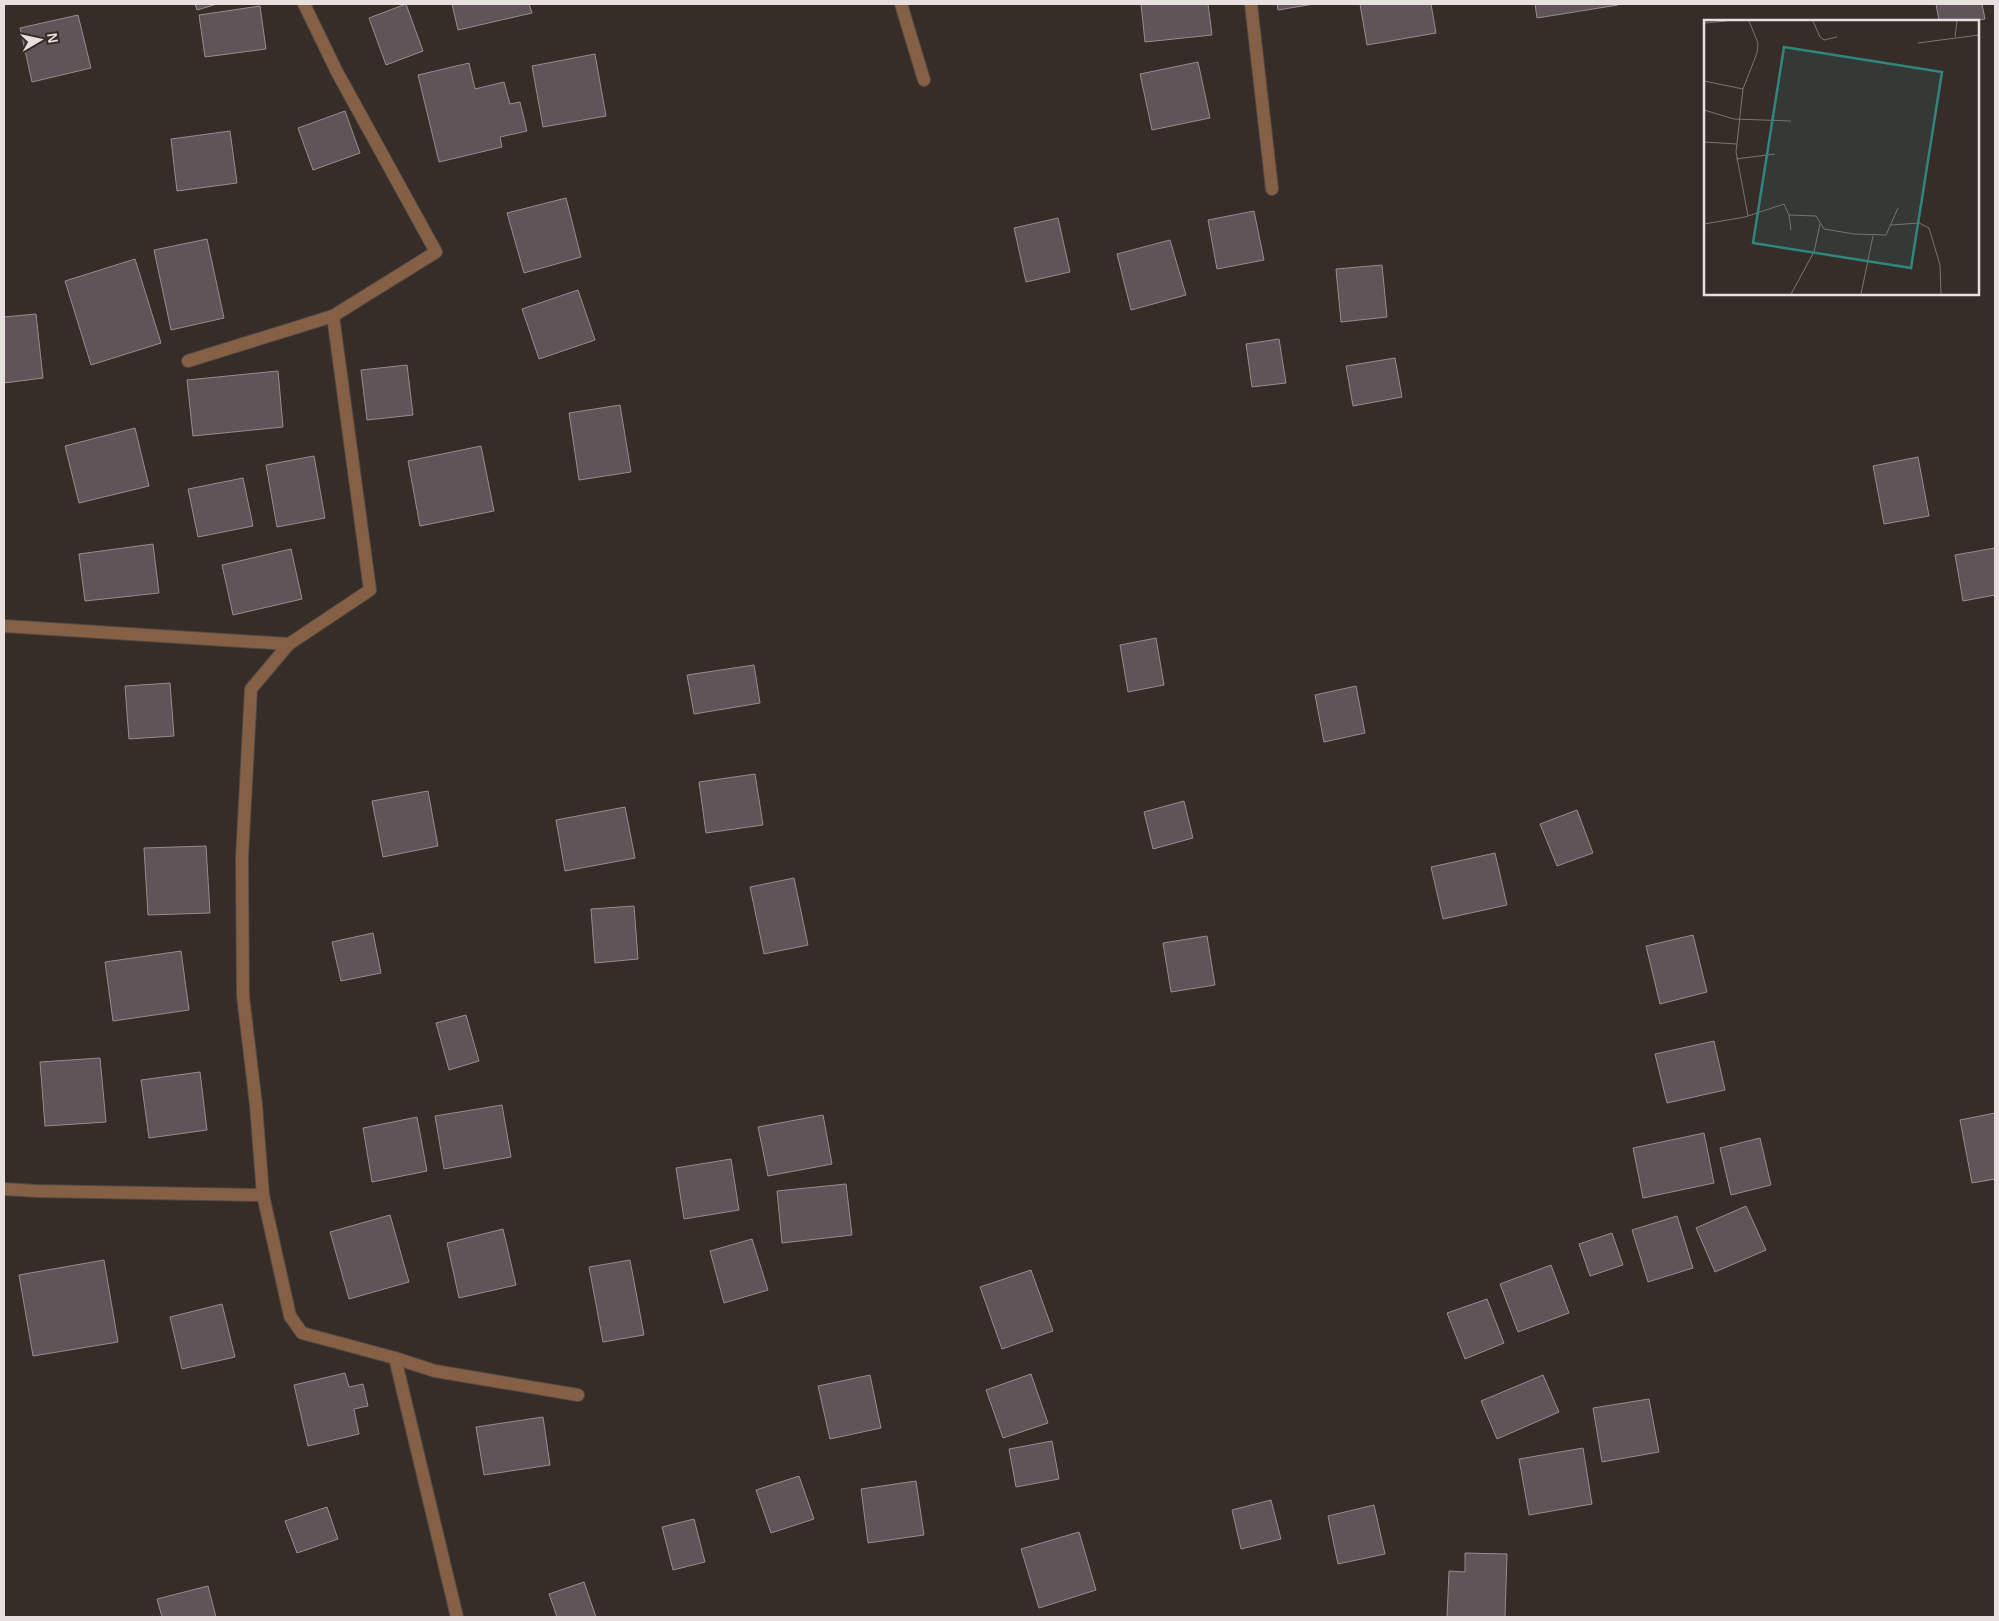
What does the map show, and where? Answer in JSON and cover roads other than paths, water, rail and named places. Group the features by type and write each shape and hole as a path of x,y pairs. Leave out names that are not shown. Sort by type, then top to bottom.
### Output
{"street":[{"path":"188,361 333,316 436,252 337,72 304,4"},
{"path":"901,4 924,80"},
{"path":"1251,4 1272,189"},
{"path":"333,316 370,590 289,644 251,689 242,858 243,996 256,1105 263,1195 290,1316 302,1334 395,1358 435,1371 578,1395"},
{"path":"4,626 289,644"},
{"path":"4,1189 37,1192 263,1195"},
{"path":"395,1358 457,1617"}]}
